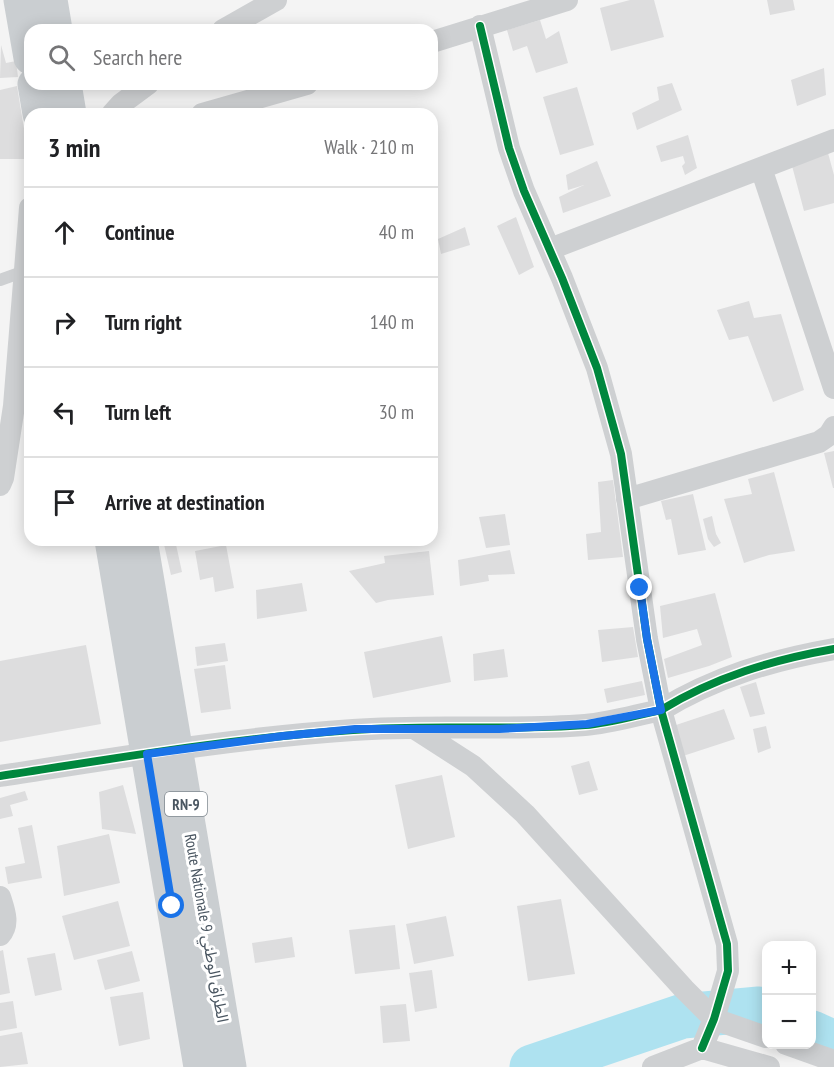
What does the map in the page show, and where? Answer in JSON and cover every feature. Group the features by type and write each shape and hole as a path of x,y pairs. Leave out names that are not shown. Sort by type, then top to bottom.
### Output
{"main road":[{"path":"20,0 24,24"},
{"path":"51,0 55,24"},
{"path":"35,90 38,108"},
{"path":"66,90 69,108"},
{"name":"Route Nationale الطراق الوطني 9","path":"112,546 162,752 230,1067"},
{"name":"Route Nationale الطراق الوطني 9","path":"142,546 162,752 200,1067"}],"street":[{"path":"234,24 276,0"},
{"path":"438,40 567,0"},
{"path":"480,26 509,148 524,191 550,249 597,368 621,454 647,639 661,710 727,944 728,971 714,1019 702,1048"},
{"path":"117,108 140,90"},
{"path":"223,108 286,90"},
{"path":"550,249 834,140"},
{"path":"761,168 834,388"},
{"path":"1,480 14,406 24,283"},
{"path":"627,499 819,442 834,428"},
{"path":"0,776 162,752 355,729 499,729 587,724 661,710 705,686 747,670 791,657 834,649"},
{"path":"413,728 473,766 525,814 714,1019 762,1036"},
{"path":"0,897 5,914 5,925 0,935"},
{"path":"658,1066 702,1048 769,1067"},
{"path":"800,1049 834,1061"}],"lane":[{"path":"0,280 24,271"}],"building":[{"path":"630,0 654,0 664,37 611,51 600,8"},
{"path":"767,0 793,0 795,10 770,15"},
{"path":"540,20 546,39 559,31 568,63 536,73 527,46 513,51 507,30"},
{"path":"1,45 6,63 16,61 18,77 0,78"},
{"path":"824,68 826,95 797,106 791,80"},
{"path":"672,83 682,110 637,130 632,113 659,100 657,87"},
{"path":"17,86 24,129 24,159 0,159 0,90"},
{"path":"577,87 594,145 560,155 543,97"},
{"path":"688,135 697,168 685,175 682,166 685,163 683,156 661,162 656,146"},
{"path":"828,153 834,175 834,203 804,211 791,162"},
{"path":"597,161 611,196 563,213 559,197 584,185 568,190 566,175"},
{"path":"516,217 534,267 519,275 497,226"},
{"path":"465,227 470,245 441,254 438,239"},
{"path":"749,301 754,318 781,314 804,390 773,402 748,336 729,340 717,310"},
{"path":"834,451 834,488 833,488 824,453"},
{"path":"774,472 795,551 769,555 744,563 724,499 752,494 748,479"},
{"path":"613,480 623,557 588,560 586,534 601,532 598,482"},
{"path":"693,494 706,550 678,555 671,519 666,520 661,501"},
{"path":"505,514 510,545 486,548 479,517"},
{"path":"712,516 716,534 721,543 714,547 708,539 703,519"},
{"path":"164,546 176,546 182,572 171,575"},
{"path":"226,546 234,588 215,592 213,577 200,580 195,551"},
{"path":"510,550 515,574 488,575 489,581 460,586 458,560"},
{"path":"429,551 434,595 376,603 349,571 385,563 384,556"},
{"path":"302,583 307,611 257,619 256,590"},
{"path":"715,593 732,657 668,678 664,659 702,645 697,629 663,638 660,606"},
{"path":"633,627 638,657 602,662 598,630"},
{"path":"442,636 451,682 373,698 364,652"},
{"path":"225,643 228,661 197,666 195,647"},
{"path":"86,645 101,724 0,742 0,661"},
{"path":"504,649 508,677 474,681 473,654"},
{"path":"225,665 231,709 201,713 194,669"},
{"path":"642,681 645,695 607,703 604,689"},
{"path":"756,682 765,714 750,717 740,687"},
{"path":"724,709 735,739 683,756 673,726"},
{"path":"766,726 771,748 758,753 753,729"},
{"path":"589,761 598,790 579,795 571,766"},
{"path":"442,775 455,837 408,849 395,785"},
{"path":"123,785 136,834 102,829 99,792"},
{"path":"25,791 28,800 10,805 13,816 0,819 0,798"},
{"path":"32,825 42,878 8,884 5,867 25,863 18,828"},
{"path":"109,834 120,883 64,896 57,846"},
{"path":"561,899 575,974 528,981 517,906"},
{"path":"118,901 130,946 74,960 62,916"},
{"path":"446,916 454,956 414,964 406,924"},
{"path":"395,925 400,969 355,974 349,930"},
{"path":"292,937 295,957 255,963 252,943"},
{"path":"3,950 10,993 0,995 0,951"},
{"path":"132,951 140,981 105,990 97,960"},
{"path":"55,953 62,990 35,996 27,958"},
{"path":"432,970 437,1008 415,1012 409,973"},
{"path":"143,992 150,1039 119,1046 110,997"},
{"path":"13,1001 17,1028 0,1031 0,1003"},
{"path":"406,1004 410,1041 383,1043 380,1006"},
{"path":"22,1032 28,1064 0,1067 0,1036"}],"waterway":[{"path":"532,1067 683,1016 759,1009 762,1011"},
{"path":"816,1035 834,1043"}],"cycle path":[{"path":"480,26 509,148 524,191 562,278 597,368 621,454 647,639 661,710 702,688 744,671 834,649"},
{"path":"0,776 264,738 382,728 585,725 661,710 727,944 728,971 714,1019 702,1048"}],"route":[{"path":"172,906 147,754 355,729 499,729 587,724 661,710 640,588"}]}
